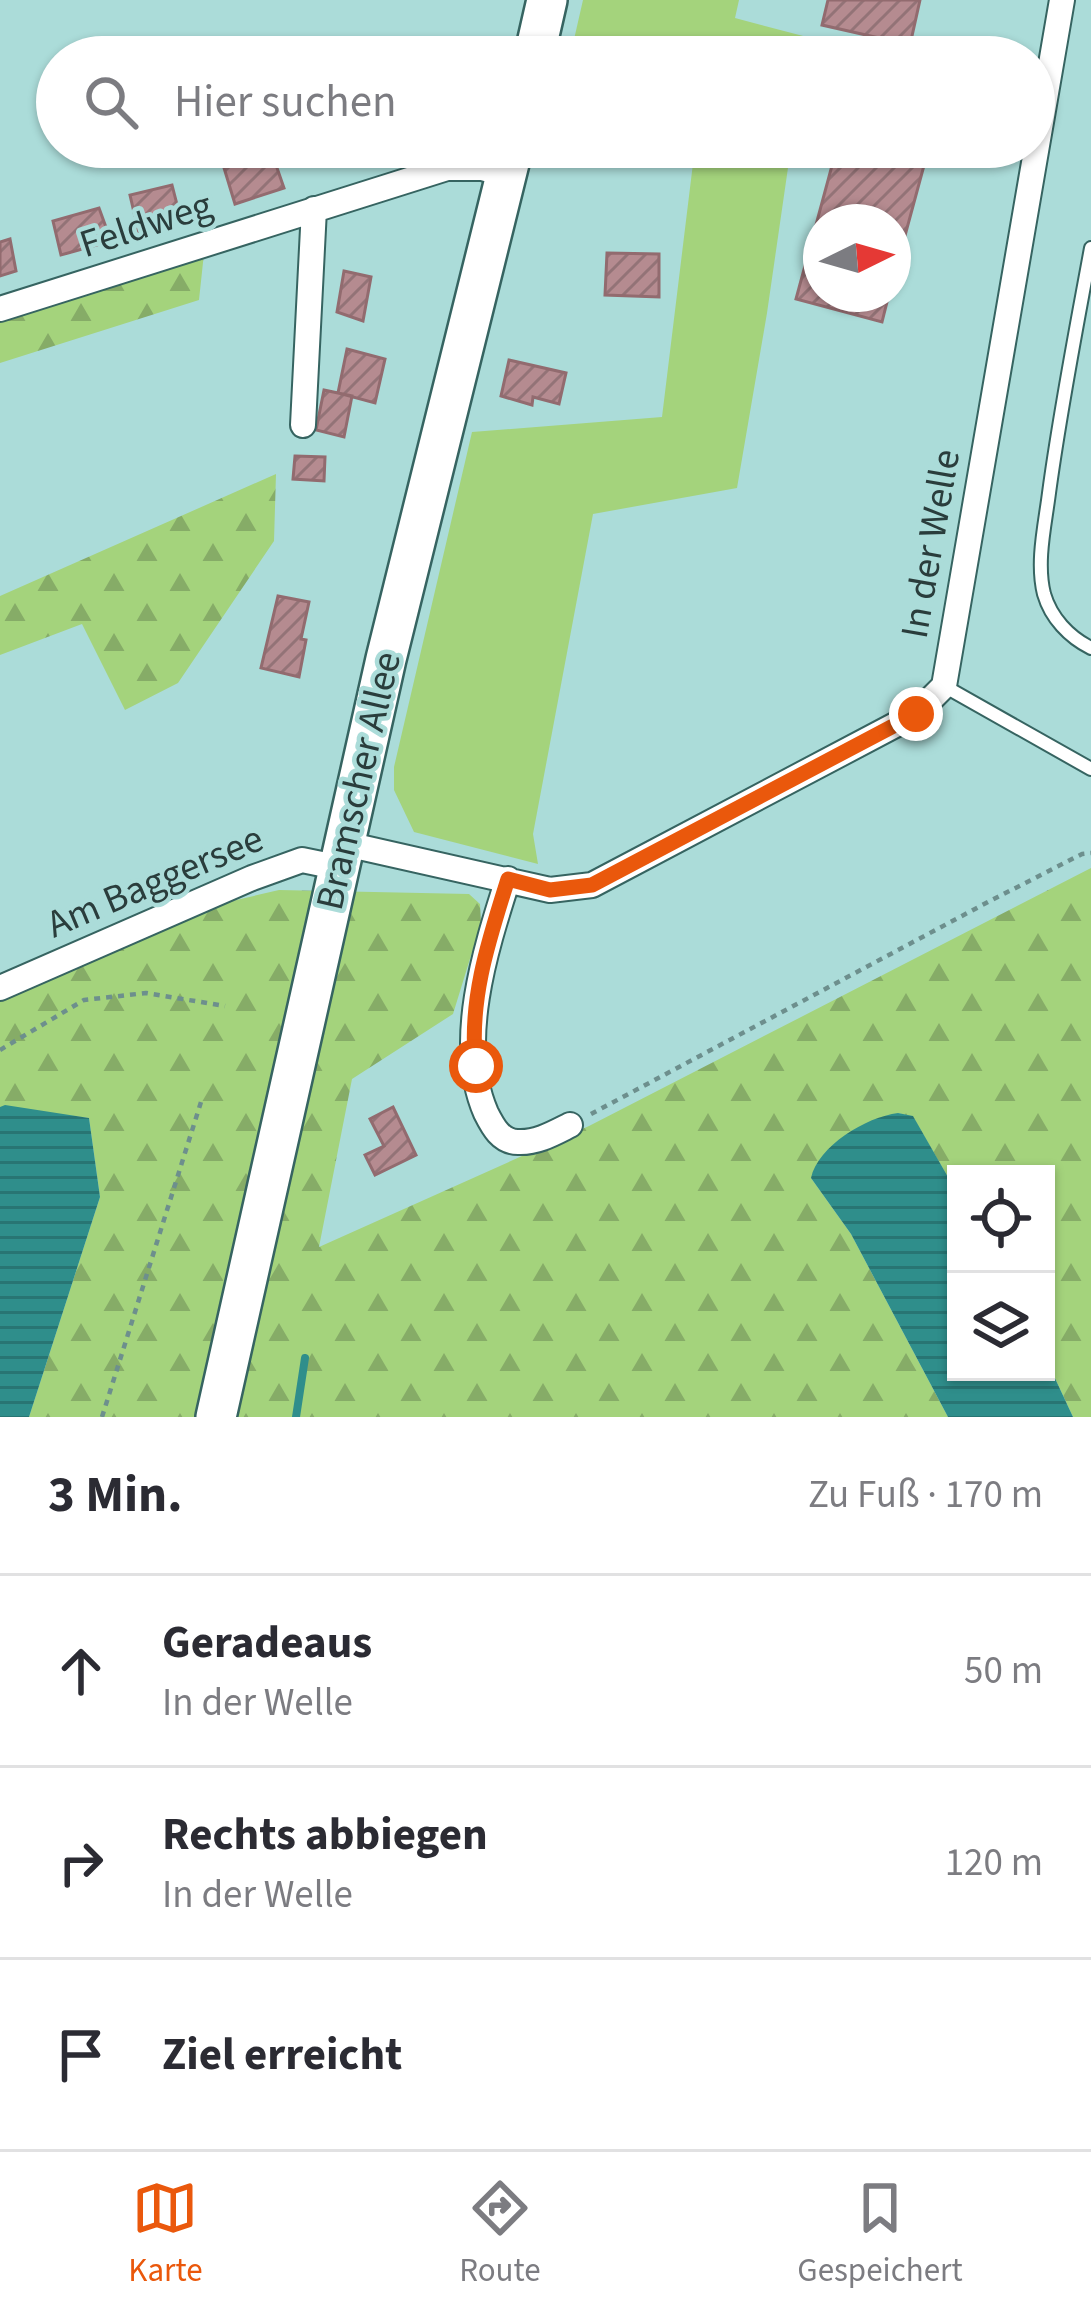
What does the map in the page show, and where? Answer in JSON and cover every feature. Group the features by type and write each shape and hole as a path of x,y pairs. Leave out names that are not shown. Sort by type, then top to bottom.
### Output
{"main road":[{"path":"539,36 547,0"},
{"name":"Bramscher Allee","path":"216,1417 397,615 508,168"}],"street":[{"name":"In der Welle","path":"1054,36 1062,0"},
{"name":"Feldweg","path":"0,309 444,168"},
{"name":"In der Welle","path":"344,856 508,879 550,890 592,885 916,714 944,686 1031,168"},
{"path":"303,424 314,209"},
{"name":"Am Baggersee","path":"0,988 252,878 302,860 344,856"},
{"path":"508,879 474,1008 472,1037 483,1105 494,1129 516,1143 570,1125"}],"lane":[{"path":"1091,248 1060,412 1041,568 1045,596 1057,621 1091,648"},
{"path":"944,686 1091,769"}],"path":[{"path":"570,1125 988,902 1091,853"},
{"path":"0,1050 84,1000 146,993 225,1006"},
{"path":"102,1417 201,1102"}],"green space":[{"path":"583,0 739,0 735,18 803,36 575,36"},
{"path":"692,168 788,168 737,488 593,514 533,834 538,864 414,832 394,790 394,767 472,432 662,417"},
{"path":"205,244 199,300 0,363 0,309"},
{"path":"276,474 274,541 178,683 125,710 82,624 0,655 0,596"},
{"path":"1091,868 1091,1417 1073,1417 1055,1378 1055,1165 947,1165 947,1176 913,1117 898,1113 811,1178 851,1234 948,1417 29,1417 100,1197 89,1118 0,1107 0,995 232,901 279,890 469,894 480,904 481,923 453,1014 352,1079 319,1247 589,1126"}],"water":[{"path":"0,1107 89,1118 100,1197 29,1417 0,1417"},
{"path":"898,1113 913,1116 947,1175 947,1381 1055,1378 1073,1417 948,1417 851,1234 811,1178 833,1144 872,1120"}],"building":[{"path":"828,0 920,0 912,36 870,36 822,25"},
{"path":"224,168 277,168 284,188 235,204"},
{"path":"831,168 923,168 911,213 911,204 822,204"},
{"path":"172,185 181,220 139,234 130,195"},
{"path":"99,208 111,241 61,255 53,221"},
{"path":"10,239 16,271 0,276 0,242"},
{"path":"607,253 659,254 659,297 605,295"},
{"path":"344,271 371,277 363,321 337,312"},
{"path":"803,273 803,301 796,299"},
{"path":"845,312 884,312 882,322"},
{"path":"347,349 385,359 375,403 338,393"},
{"path":"509,360 566,373 559,404 533,397 532,405 501,396"},
{"path":"324,390 352,396 344,437 316,430"},
{"path":"295,456 325,457 324,481 293,479"},
{"path":"278,596 309,602 299,677 261,668"},
{"path":"393,1107 416,1155 375,1175 365,1155 384,1146 370,1119"}],"waterway":[{"path":"296,1417 305,1358"}],"route":[{"path":"476,1066 474,1008 508,879 550,890 592,885 916,714"}]}
